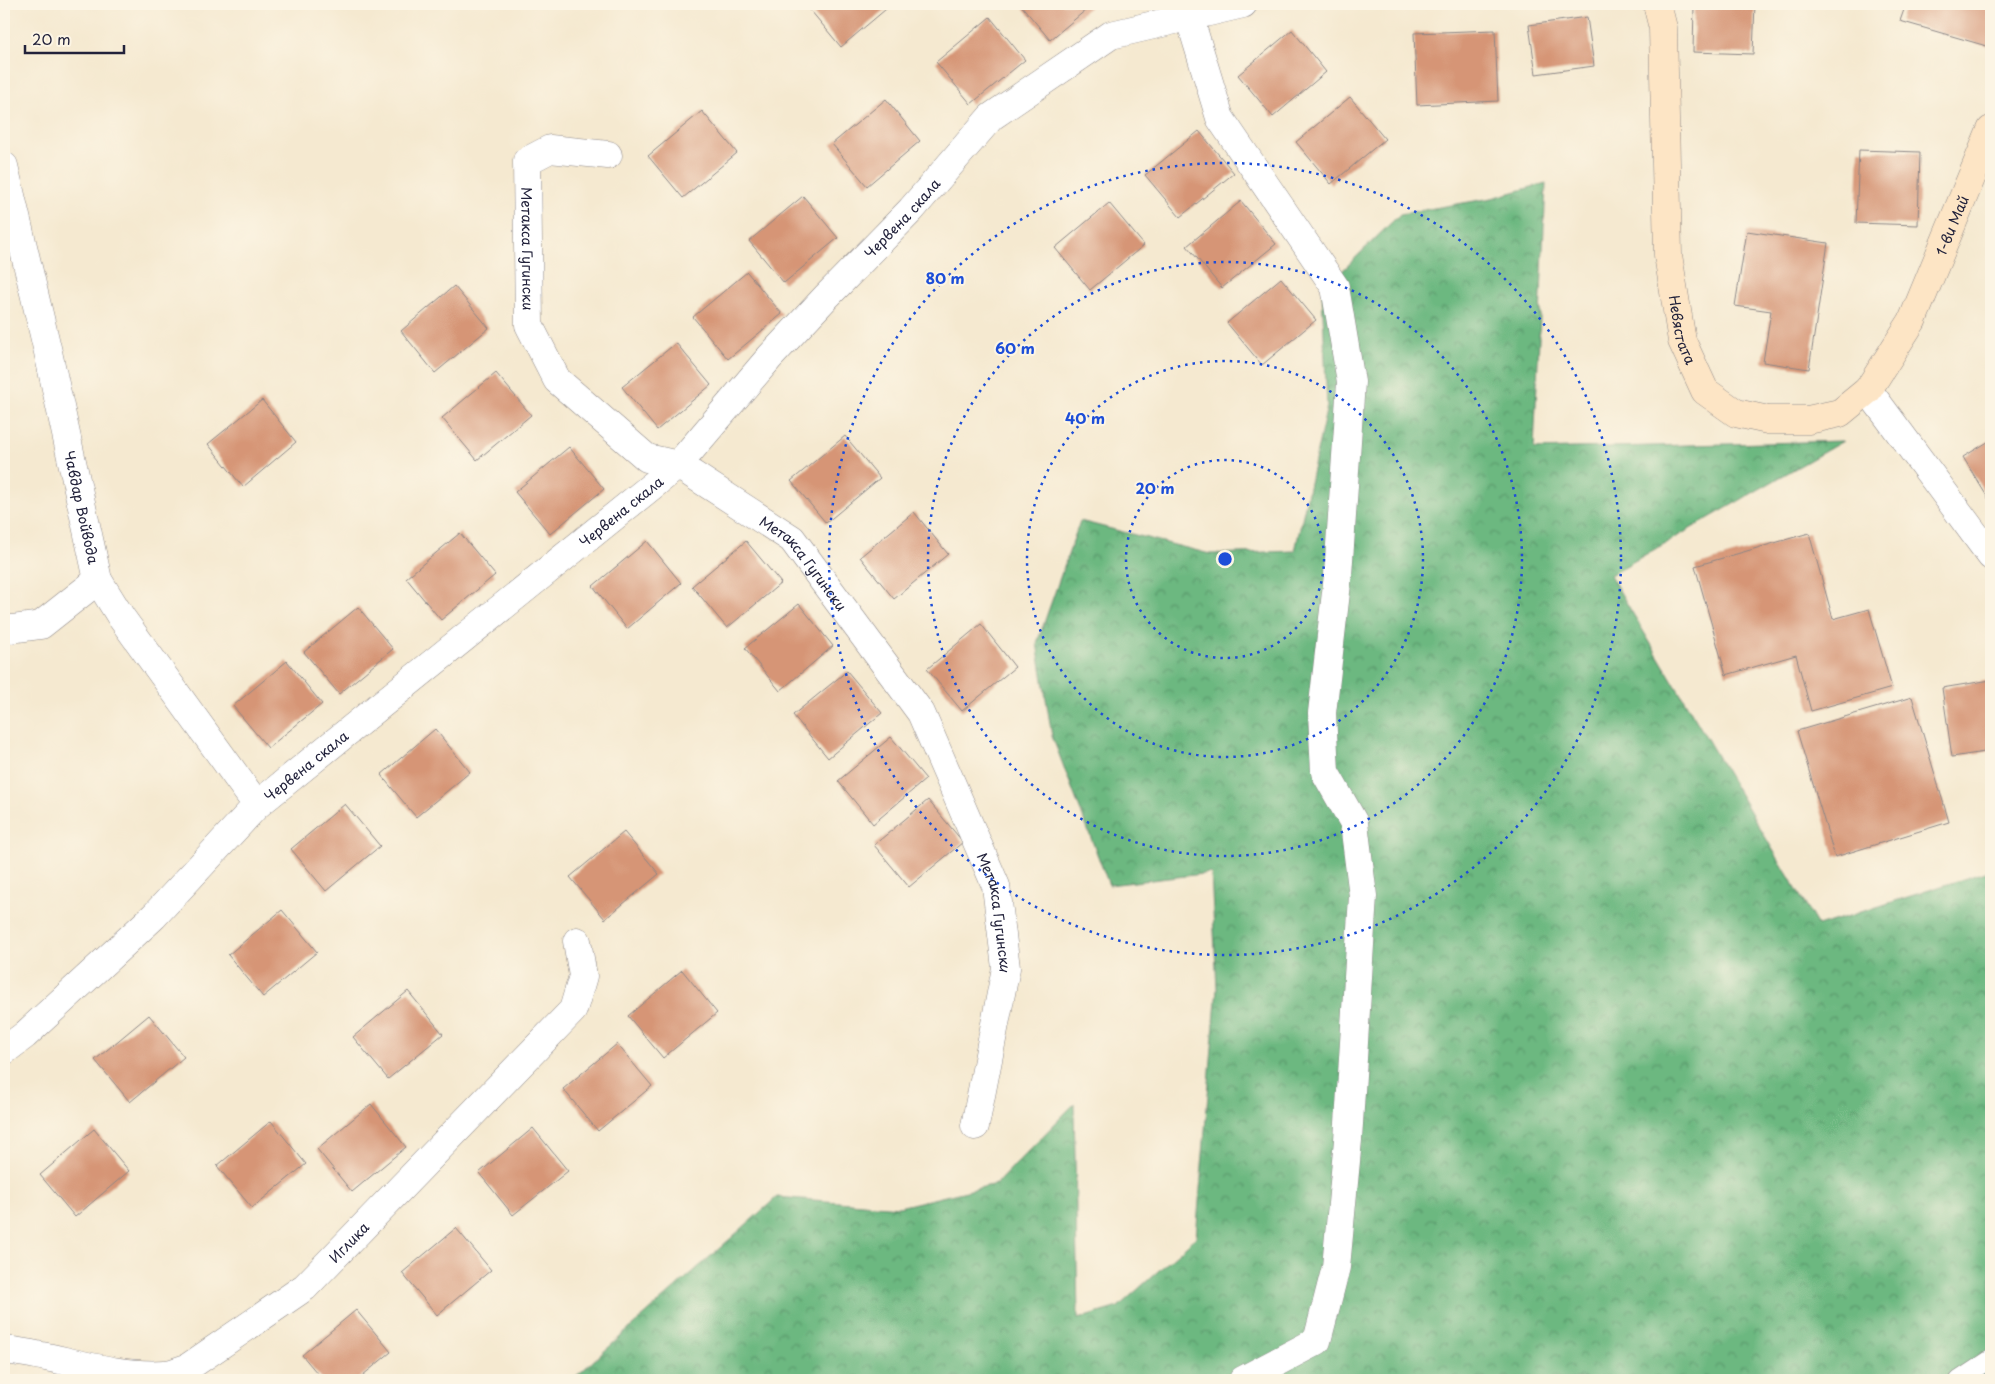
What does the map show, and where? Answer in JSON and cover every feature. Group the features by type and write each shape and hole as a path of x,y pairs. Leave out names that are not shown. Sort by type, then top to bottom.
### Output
{"street":[{"name":"Червена скала","path":"4,1051 25,1036 154,916 257,805 678,465 770,357 911,210 991,117 1111,35 1243,4"},
{"name":"Невястата","path":"1657,4 1663,28 1668,255 1682,341 1705,391 1736,413 1768,420 1808,420 1840,412 1868,390 1912,321"},
{"path":"1189,16 1220,118 1336,287 1352,382 1338,575 1322,713 1325,772 1354,823 1363,896 1348,1140 1336,1267 1317,1341 1243,1380"},
{"name":"1-ви Май","path":"1912,321 1991,130"},
{"name":"Метакса Гугински","path":"608,155 550,149 527,161 529,325 557,380 647,458 678,465 792,539 921,713 996,886 1006,968 975,1126"},
{"name":"Чавдар Войвода","path":"4,166 48,352 98,580 121,617 257,805"},
{"path":"1868,390 1991,556"},
{"path":"4,630 41,625 98,580"},
{"name":"Иглика","path":"4,1350 27,1352 129,1374 166,1374 187,1368 305,1287 573,1010 583,976 577,941"}],"lane":[{"path":"1958,1380 1991,1360"}],"green space":[{"path":"1546,183 1534,449 1843,441 1610,575 1818,926 1991,870 1991,1380 572,1380 777,1197 899,1207 996,1184 1074,1104 1078,1319 1118,1307 1196,1237 1217,988 1211,873 1109,885 1052,736 1037,643 1080,521 1210,554 1295,551 1327,406 1322,291 1400,214 1492,198"}],"building":[{"path":"807,4 892,4 841,47"},
{"path":"1020,4 1093,4 1050,40"},
{"path":"1694,4 1755,4 1753,54 1693,52"},
{"path":"1906,4 1991,4 1990,47 1900,21"},
{"path":"990,17 1025,60 971,104 936,62"},
{"path":"1587,17 1594,66 1536,74 1529,25"},
{"path":"1292,30 1326,72 1273,117 1238,75"},
{"path":"1495,30 1498,101 1417,105 1414,33"},
{"path":"1350,97 1385,139 1331,184 1296,142"},
{"path":"886,99 920,141 867,186 832,144"},
{"path":"702,111 737,153 683,198 648,156"},
{"path":"1199,131 1234,173 1180,217 1145,175"},
{"path":"1859,150 1920,152 1918,225 1856,223"},
{"path":"803,196 838,238 784,283 749,241"},
{"path":"1241,201 1276,244 1222,288 1187,246"},
{"path":"1109,203 1144,245 1090,290 1055,248"},
{"path":"1747,231 1828,243 1809,369 1763,362 1771,311 1735,306"},
{"path":"747,272 782,314 728,359 693,317"},
{"path":"1281,278 1316,320 1262,365 1227,323"},
{"path":"454,286 489,328 435,373 401,331"},
{"path":"676,343 711,385 657,430 622,387"},
{"path":"496,373 531,415 477,460 442,418"},
{"path":"262,400 296,442 243,487 208,444"},
{"path":"845,436 880,478 826,523 791,481"},
{"path":"1991,440 1991,503 1963,457"},
{"path":"569,447 604,489 550,534 515,492"},
{"path":"914,512 948,554 894,599 860,557"},
{"path":"460,533 495,575 441,620 406,578"},
{"path":"1809,533 1833,619 1869,609 1892,688 1811,711 1796,655 1726,675 1695,566"},
{"path":"647,541 681,583 627,629 593,586"},
{"path":"746,541 781,583 727,628 692,586"},
{"path":"799,604 833,646 780,691 745,648"},
{"path":"358,607 393,649 339,694 304,652"},
{"path":"981,624 1015,667 962,711 927,669"},
{"path":"287,661 322,704 268,748 233,706"},
{"path":"847,671 882,713 828,758 793,715"},
{"path":"1991,680 1991,751 1952,757 1942,688"},
{"path":"1912,697 1949,822 1835,857 1797,731"},
{"path":"435,729 470,772 416,817 381,775"},
{"path":"891,737 926,779 873,824 838,781"},
{"path":"928,800 963,842 909,887 874,845"},
{"path":"345,804 380,846 326,891 291,849"},
{"path":"624,832 659,874 605,919 570,877"},
{"path":"282,910 317,952 263,997 228,955"},
{"path":"682,970 717,1013 663,1058 628,1016"},
{"path":"408,991 443,1034 388,1079 353,1037"},
{"path":"149,1015 184,1057 130,1102 95,1060"},
{"path":"617,1044 652,1086 598,1131 563,1089"},
{"path":"371,1104 406,1147 352,1192 317,1149"},
{"path":"271,1121 306,1164 252,1208 217,1166"},
{"path":"533,1128 568,1171 513,1215 479,1173"},
{"path":"94,1129 129,1171 75,1217 40,1175"},
{"path":"456,1228 491,1270 437,1315 402,1273"},
{"path":"356,1310 391,1352 357,1380 323,1380 302,1355"}]}
